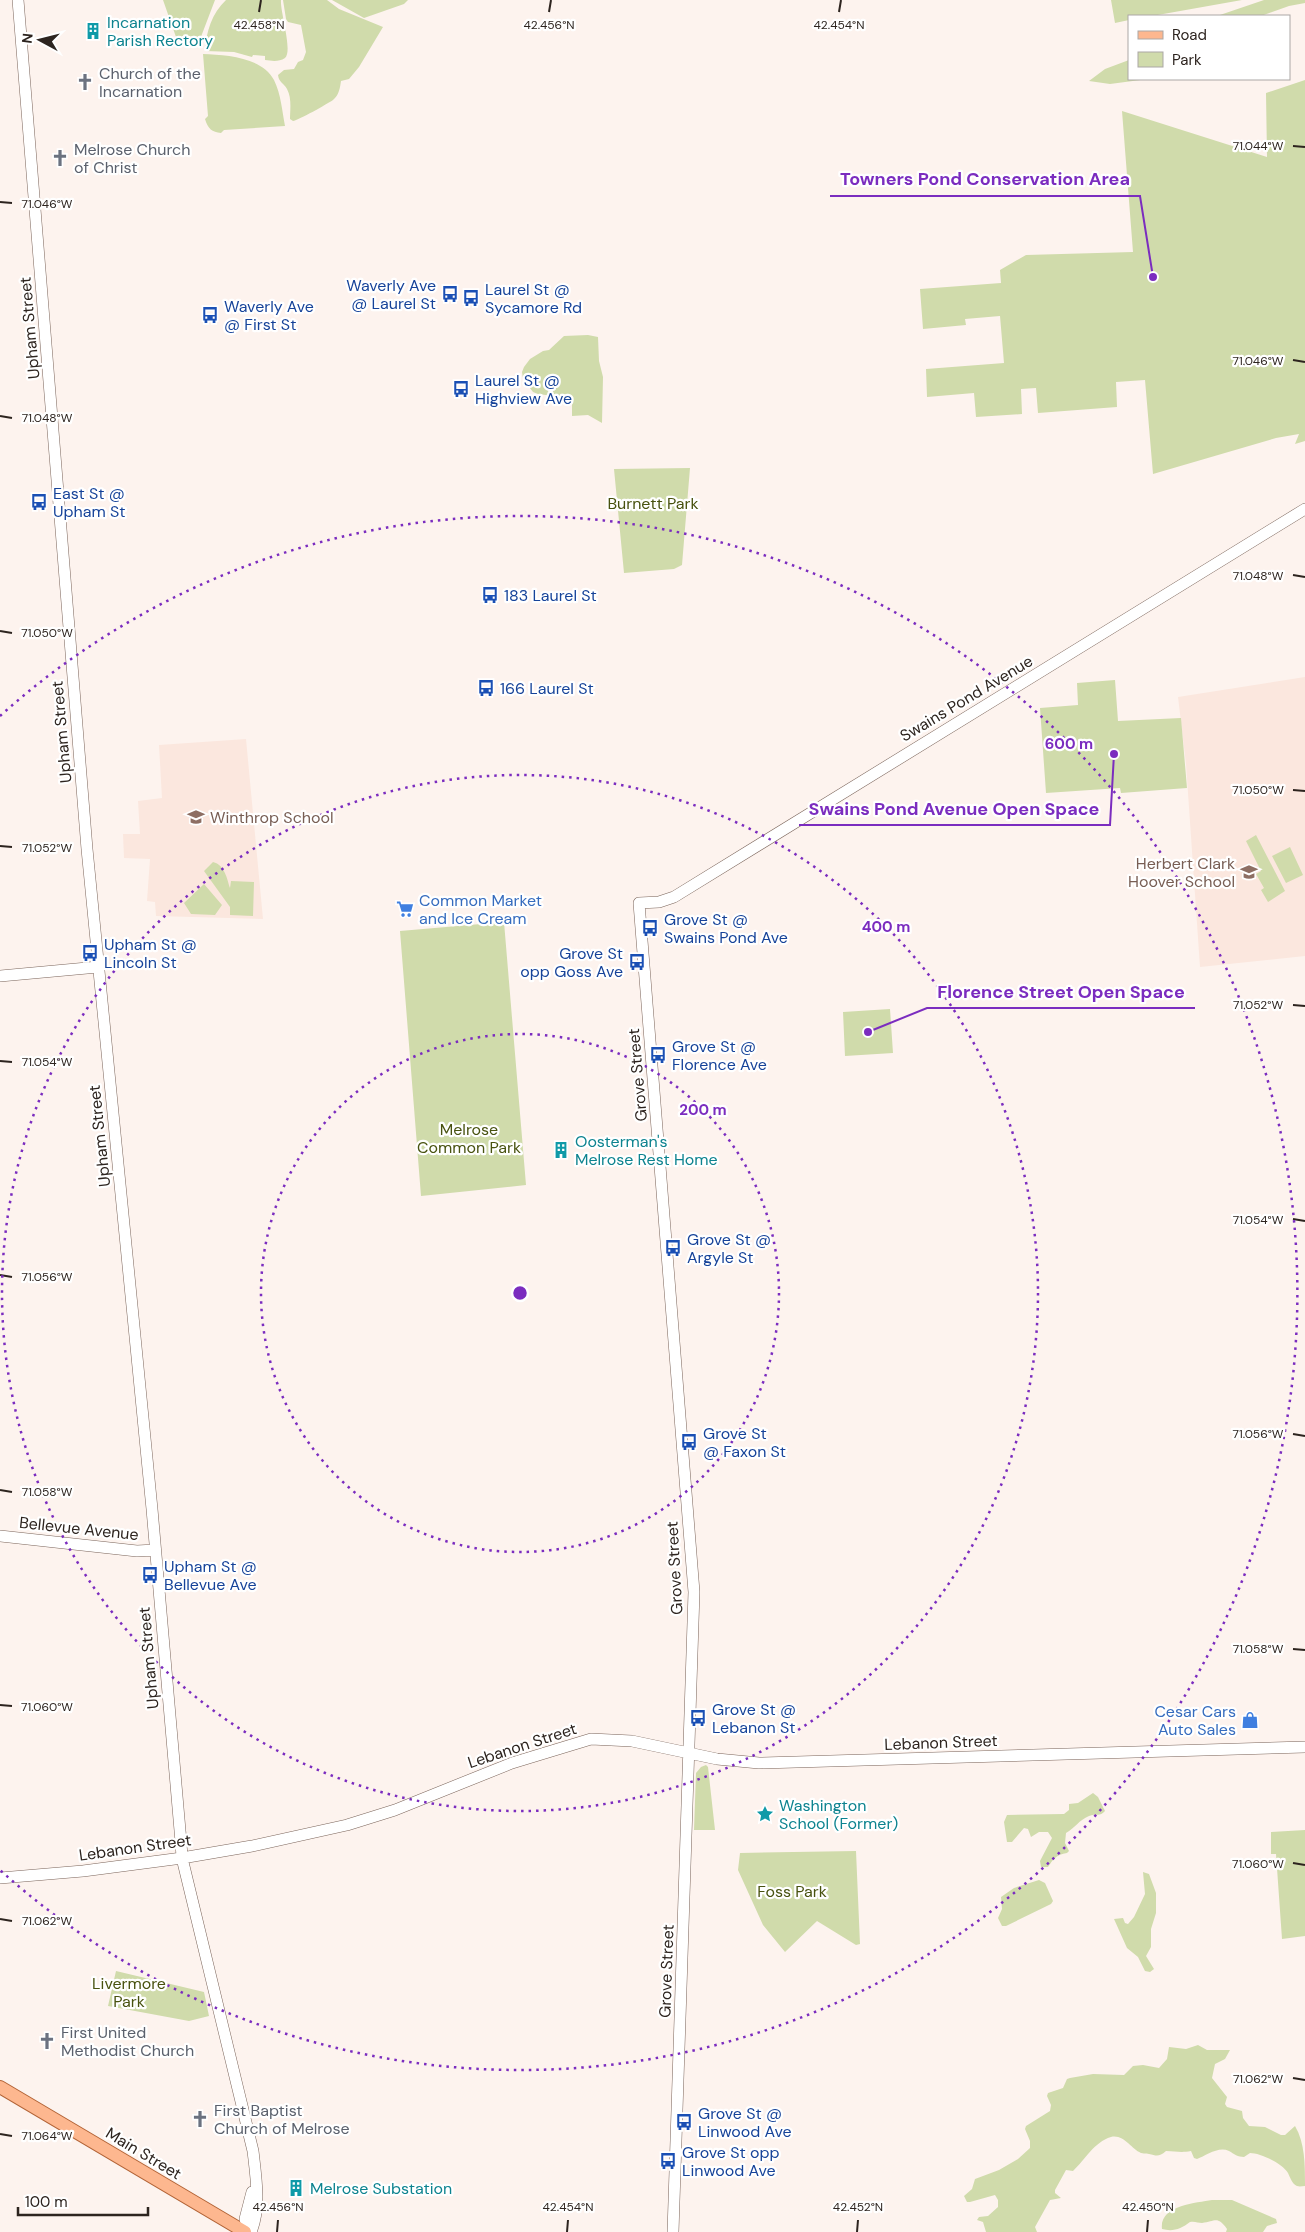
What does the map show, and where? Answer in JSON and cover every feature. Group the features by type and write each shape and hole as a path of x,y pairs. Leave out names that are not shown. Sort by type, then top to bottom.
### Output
{"main road":[{"name":"Upham Street","path":"18,0 87,849 155,1550 182,1858 249,2132 255,2171 256,2213 248,2232"},
{"name":"Swains Pond Avenue","path":"639,903 659,902 674,898 1305,509"},
{"name":"Grove Street","path":"639,903 694,1592 673,2232"},
{"path":"0,976 98,967"},
{"name":"Bellevue Avenue","path":"0,1536 137,1551 155,1550"},
{"name":"Lebanon Street","path":"0,1878 76,1872 182,1858 260,1844 371,1818 512,1763 582,1741 613,1739 741,1762 782,1763 1305,1748"},
{"name":"Main Street","path":"0,2087 248,2232"}],"shaded area":[{"name":"Herbert Clark Hoover School","path":"1305,677 1305,956 1200,967 1186,764 1178,697"},
{"name":"Winthrop School","path":"246,739 263,919 156,916 155,902 147,901 150,859 124,858 123,834 140,834 138,801 162,798 159,745"}],"green space":[{"path":"163,0 215,0 199,42 176,37"},
{"path":"226,0 281,0 288,48 285,58 278,61 270,61 265,60 265,56 253,55 252,57 234,52 205,51 211,23 217,11"},
{"path":"283,0 327,0 339,9 383,27 359,67 349,79 341,81 335,98 313,112 293,121 290,119 290,96 286,87 279,80 278,75 284,70 294,69 298,62 303,60 306,52 301,25 288,22"},
{"path":"332,0 408,0 404,4 364,18"},
{"path":"1111,0 1242,0 1158,15 1128,15 1128,20 1115,23"},
{"path":"1264,0 1305,0 1305,3 1289,6 1264,15 1220,15"},
{"path":"203,54 243,59 261,66 268,72 274,80 278,91 285,126 224,130 221,133 211,129 205,119 208,116"},
{"path":"1128,60 1128,80 1140,80 1110,84 1089,81 1105,69"},
{"path":"1305,80 1305,441 1295,444 1299,434 1276,438 1153,474 1145,380 1116,382 1117,407 1038,413 1036,388 1021,389 1022,414 976,417 974,393 927,397 926,369 1004,363 1000,316 965,319 966,325 923,329 920,289 1001,283 1000,270 1026,255 1133,252 1122,111 1267,157 1266,93"},
{"path":"588,335 598,337 599,361 603,377 602,423 588,415 572,416 572,401 569,398 533,392 523,379 522,372 530,359 543,351 549,350 564,336"},
{"name":"Burnett Park","path":"690,468 682,565 674,569 624,573 614,469"},
{"path":"1115,680 1118,721 1181,718 1187,788 1121,793 1120,788 1046,793 1040,708 1078,705 1077,683"},
{"path":"1256,835 1285,891 1268,902 1261,890 1264,888 1256,874 1261,871 1246,841"},
{"path":"1290,847 1303,875 1286,883 1272,856"},
{"path":"213,862 223,869 230,888 231,881 254,882 253,916 230,915 230,907 204,871"},
{"path":"204,884 222,905 215,915 191,914 184,903"},
{"name":"Melrose Common Park","path":"504,922 526,1185 421,1196 400,931"},
{"path":"890,1009 893,1053 845,1056 843,1012"},
{"path":"706,1765 708,1767 715,1830 694,1830 696,1773 701,1767"},
{"path":"1093,1793 1098,1797 1105,1811 1101,1814 1091,1815 1066,1833 1065,1843 1069,1851 1056,1857 1048,1867 1041,1867 1040,1861 1052,1838 1048,1832 1039,1832 1031,1837 1028,1829 1024,1828 1012,1842 1007,1842 1004,1822 1007,1815 1064,1814 1069,1810 1069,1804 1078,1803"},
{"path":"1305,1830 1305,1936 1282,1939 1276,1854 1271,1854 1271,1832"},
{"name":"Foss Park","path":"856,1851 860,1944 856,1945 817,1921 785,1952 763,1925 738,1870 740,1853"},
{"path":"1143,1872 1149,1874 1156,1893 1156,1913 1151,1929 1151,1947 1146,1956 1154,1969 1150,1972 1145,1971 1138,1957 1127,1948 1114,1919 1123,1918 1125,1923 1128,1924 1134,1917 1145,1894"},
{"path":"1039,1880 1045,1883 1053,1901 1051,1904 1006,1926 1002,1926 998,1918 1002,1909 1001,1897 1014,1888"},
{"name":"Livermore Park","path":"116,1971 204,1992 209,2016 189,2021 108,2006"},
{"path":"1198,2045 1207,2050 1230,2050 1225,2059 1215,2064 1212,2078 1227,2097 1225,2104 1227,2107 1242,2111 1243,2118 1249,2126 1265,2127 1285,2135 1295,2126 1303,2147 1305,2186 1295,2185 1285,2169 1270,2159 1259,2155 1250,2153 1242,2157 1229,2151 1221,2150 1197,2159 1194,2158 1191,2151 1166,2151 1156,2156 1141,2153 1124,2140 1111,2137 1095,2147 1073,2171 1066,2170 1055,2190 1055,2193 1061,2198 1050,2200 1035,2227 1037,2232 986,2232 983,2222 977,2220 979,2217 988,2216 998,2207 998,2200 995,2195 970,2202 967,2202 964,2196 972,2189 975,2179 999,2170 1018,2159 1030,2148 1030,2141 1025,2129 1026,2126 1050,2111 1051,2105 1047,2096 1048,2093 1063,2088 1067,2079 1070,2078 1093,2074 1124,2075 1133,2066 1143,2065 1159,2068 1167,2059 1169,2047 1186,2049"},
{"path":"1212,2200 1232,2200 1276,2219 1277,2223 1267,2226 1263,2232 1226,2232 1227,2229 1224,2225 1216,2220 1202,2223 1190,2222 1173,2230 1162,2229 1166,2215 1172,2210 1188,2204"}],"place":[{"name":"Incarnation Parish Rectory","path":"93,31"},
{"name":"Church of the Incarnation","path":"85,82"},
{"name":"Melrose Church of Christ","path":"60,158"},
{"name":"Towners Pond Conservation Area","path":"1153,277"},
{"name":"Waverly Ave @ Laurel St","path":"450,294"},
{"name":"Laurel St @ Sycamore Rd","path":"471,298"},
{"name":"Waverly Ave @ First St","path":"210,315"},
{"name":"Laurel St @ Highview Ave","path":"461,389"},
{"name":"East St @ Upham St","path":"39,502"},
{"name":"183 Laurel St","path":"490,595"},
{"name":"166 Laurel St","path":"486,688"},
{"name":"Swains Pond Avenue Open Space","path":"1114,754"},
{"name":"Winthrop School","path":"196,817"},
{"name":"Herbert Clark Hoover School","path":"1249,872"},
{"name":"Common Market and Ice Cream","path":"405,909"},
{"name":"Grove St @ Swains Pond Ave","path":"650,928"},
{"name":"Upham St @ Lincoln St","path":"90,953"},
{"name":"Grove St opp Goss Ave","path":"637,962"},
{"name":"Florence Street Open Space","path":"868,1032"},
{"name":"Grove St @ Florence Ave","path":"658,1055"},
{"name":"Oosterman's Melrose Rest Home","path":"561,1150"},
{"name":"Grove St @ Argyle St","path":"673,1248"},
{"name":"Grove St @ Faxon St","path":"689,1442"},
{"name":"Upham St @ Bellevue Ave","path":"150,1575"},
{"name":"Grove St @ Lebanon St","path":"698,1718"},
{"name":"Cesar Cars Auto Sales","path":"1250,1720"},
{"name":"Washington School (Former)","path":"765,1814"},
{"name":"First United Methodist Church","path":"47,2041"},
{"name":"First Baptist Church of Melrose","path":"200,2119"},
{"name":"Grove St @ Linwood Ave","path":"684,2122"},
{"name":"Grove St opp Linwood Ave","path":"668,2161"},
{"name":"Melrose Substation","path":"296,2188"}]}
